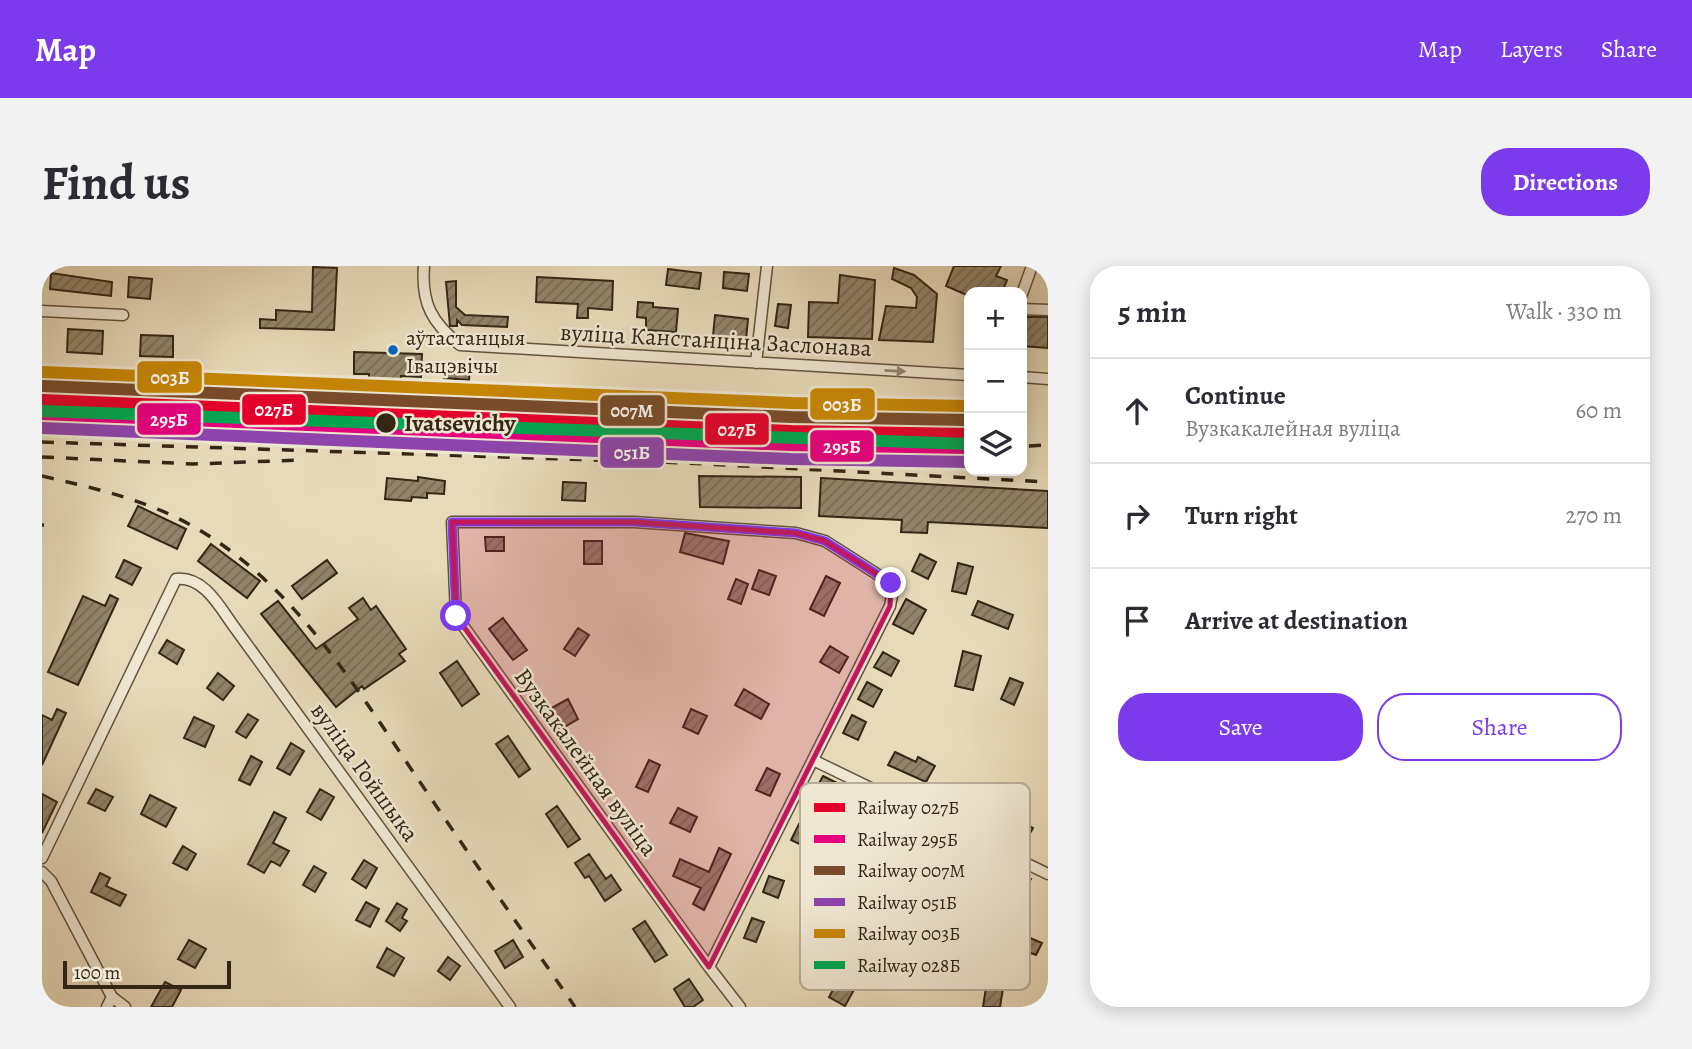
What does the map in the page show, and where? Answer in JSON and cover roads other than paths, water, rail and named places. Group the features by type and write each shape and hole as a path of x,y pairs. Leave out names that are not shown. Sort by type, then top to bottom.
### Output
{"street":[{"path":"756,363 767,266"},
{"path":"1024,287 1032,266"},
{"name":"вуліца Канстанціна Заслонава","path":"421,267 434,322 460,345 964,374"},
{"path":"1027,309 1048,310"},
{"path":"42,311 123,315"},
{"path":"1027,377 1048,379"},
{"name":"Вузкакалейная вуліца","path":"740,1007 456,616 452,522 634,522 796,533 825,541 886,578 893,590 890,606 813,760"},
{"name":"вуліца Гойшыка","path":"42,858 176,579 189,578 205,588 510,1007"},
{"path":"801,783 813,760 860,783"},
{"path":"709,967 800,786"},
{"path":"1030,865 1048,874"},
{"path":"42,872 51,881 110,1002 125,1007"}],"railway":[{"path":"42,442 686,463 1048,482"},
{"path":"1029,446 1048,445"},
{"path":"752,459 825,454"},
{"path":"42,457 193,464 301,460"},
{"path":"42,476 124,497 163,512 201,531 236,555 268,583 325,646 350,680 575,1007"}],"rail line":[{"name":"003Б","path":"43,372 792,403 964,406"},
{"name":"007М","path":"43,386 791,417 964,420"},
{"name":"027Б","path":"42,400 791,431 964,434"},
{"name":"028Б","path":"42,411 964,444"},
{"name":"295Б","path":"42,414 790,445 964,448"},
{"name":"051Б","path":"42,428 790,459 964,462"}],"place":[{"name":"аўтастанцыя Івацэвічы","path":"393,350"},
{"name":"Ivatsevichy","path":"386,423"}]}
